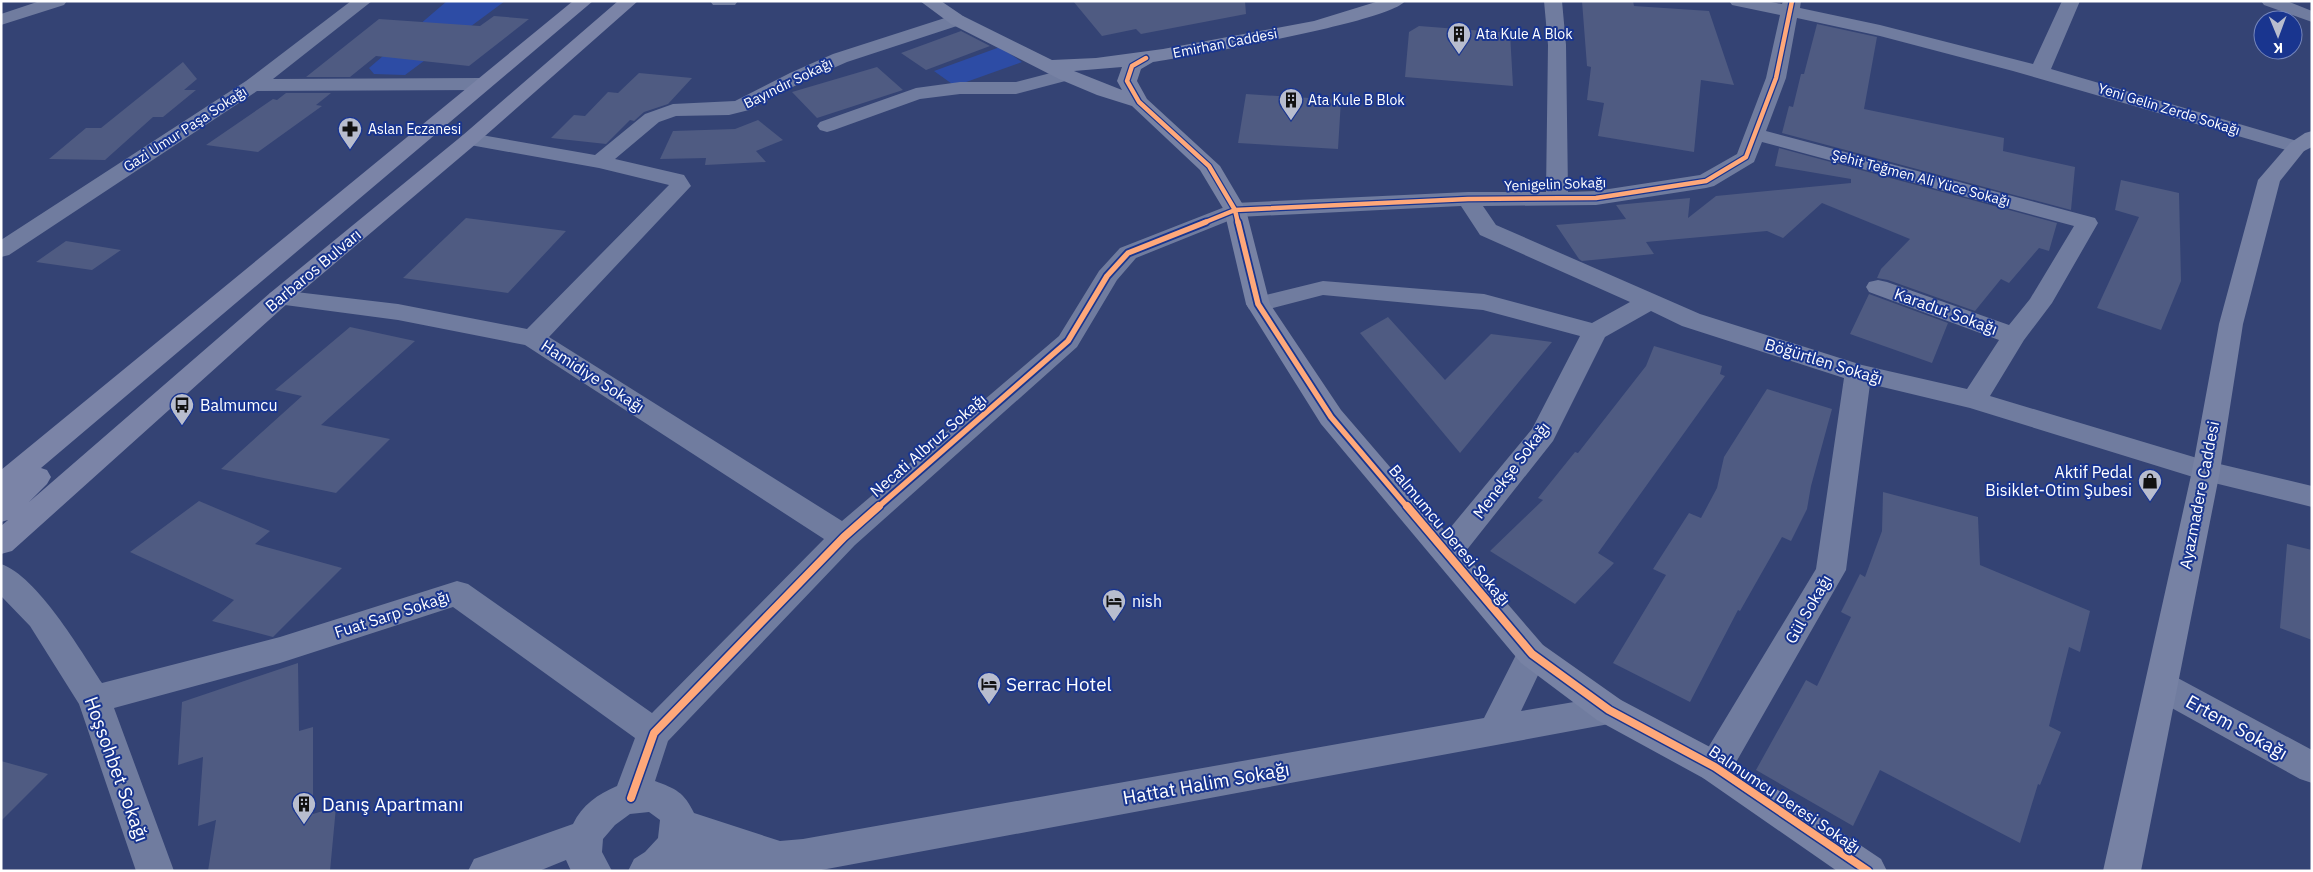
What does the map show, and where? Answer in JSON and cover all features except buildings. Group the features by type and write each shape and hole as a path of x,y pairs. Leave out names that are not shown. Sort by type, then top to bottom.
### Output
{"main road":[{"name":"Barbaros Bulvarı","path":"1,486 115,393 481,84 584,1"},
{"name":"Barbaros Bulvarı","path":"1,543 279,298 470,139 629,1"},
{"path":"1,511 70,445 115,393"}],"street":[{"path":"1,20 58,1"},
{"name":"Gazi Umur Paşa Sokağı","path":"1,250 253,85 363,1"},
{"path":"719,1 729,1"},
{"path":"930,1 956,20 1059,71 1104,91 1139,102"},
{"name":"Emirhan Caddesi","path":"1059,71 1146,58 1322,24 1376,9 1396,1"},
{"name":"Yenigelin Sokağı","path":"1553,1 1557,45 1557,198"},
{"path":"1738,1 1791,6"},
{"path":"2040,71 2071,1"},
{"path":"2270,1 2312,17"},
{"name":"Yenigelin Sokağı","path":"1235,210 1468,199 1596,198 1706,181 1746,157 1776,78 1791,6"},
{"name":"Yeni Gelin Zerde Sokağı","path":"1791,6 2304,142"},
{"name":"Bayındır Sokağı","path":"599,162 652,118 673,110 729,109 742,106 797,76 840,58 956,20"},
{"path":"1139,102 1127,81 1132,66 1146,58"},
{"path":"827,126 916,94 960,88 1016,88 1059,71"},
{"path":"253,85 481,84"},
{"name":"Balmumcu Deresi Sokağı","path":"1139,102 1209,166 1235,210 1258,304 1331,417 1532,654 1609,710 1715,767 1868,871"},
{"name":"Şehit Teğmen Ali Yüce Sokağı","path":"1755,134 2088,223"},
{"path":"470,139 599,162 676,180 680,186 533,338"},
{"name":"Ayazmadere Caddesi","path":"2122,871 2206,471 2231,324 2269,180 2304,142"},
{"name":"Böğürtlen Sokağı","path":"1468,199 1488,230 1691,320 1858,373 1974,400 2206,471 2312,497"},
{"name":"Necati Albruz Sokağı","path":"654,732 844,537 1068,341 1107,276 1128,253 1235,210"},
{"name":"Karadut Sokağı","path":"1974,400 2014,336 2040,303 2088,223"},
{"name":"Karadut Sokağı","path":"1878,287 2014,336"},
{"path":"1258,304 1324,288 1484,302 1595,332 1649,302"},
{"name":"Hamidiye Sokağı","path":"279,298 398,312 533,338 844,537"},
{"name":"Menekşe Sokağı","path":"1447,552 1543,434 1595,332"},
{"name":"Gül Sokağı","path":"1715,767 1831,570 1858,373"},
{"name":"Hoşsohbet Sokağı","path":"1,576 42,617 94,699 155,871"},
{"name":"Fuat Sarp Sokağı","path":"94,699 280,650 457,593 654,732"},
{"path":"1496,729 1532,654"},
{"name":"Ertem Sokağı","path":"2162,686 2312,768"},
{"name":"Hattat Halim Sokağı","path":"803,856 1609,710"},
{"path":"631,798 654,732"},
{"path":"487,871 583,858 590,825 600,814 622,800 641,795 662,798 675,810 679,825 677,840 668,855 650,869"},
{"path":"679,825 756,851 803,856"},
{"path":"650,869 803,856"}],"shaded area":[{"path":"447,1 505,1 405,75 374,74 369,68"},
{"path":"1000,47 1022,62 955,86 934,71"}],"cycle path":[{"path":"631,798 654,733 844,537 1068,341 1107,276 1128,253 1235,210 1468,199 1596,198 1706,181 1746,157 1776,78 1792,1"},
{"path":"1146,58 1132,66 1127,81 1139,102 1209,166 1235,210 1258,304 1331,417 1532,654 1609,710 1715,767 1868,871"}],"place":[{"name":"Ata Kule A Blok","path":"1459,55"},
{"name":"Ata Kule B Blok","path":"1291,121"},
{"name":"Aslan Eczanesi","path":"350,150"},
{"name":"Balmumcu","path":"182,426"},
{"name":"Aktif Pedal Bisiklet-Otim Şubesi","path":"2150,502"},
{"name":"nish","path":"1114,622"},
{"name":"Serrac Hotel","path":"989,705"},
{"name":"Danış Apartmanı","path":"304,825"}]}
